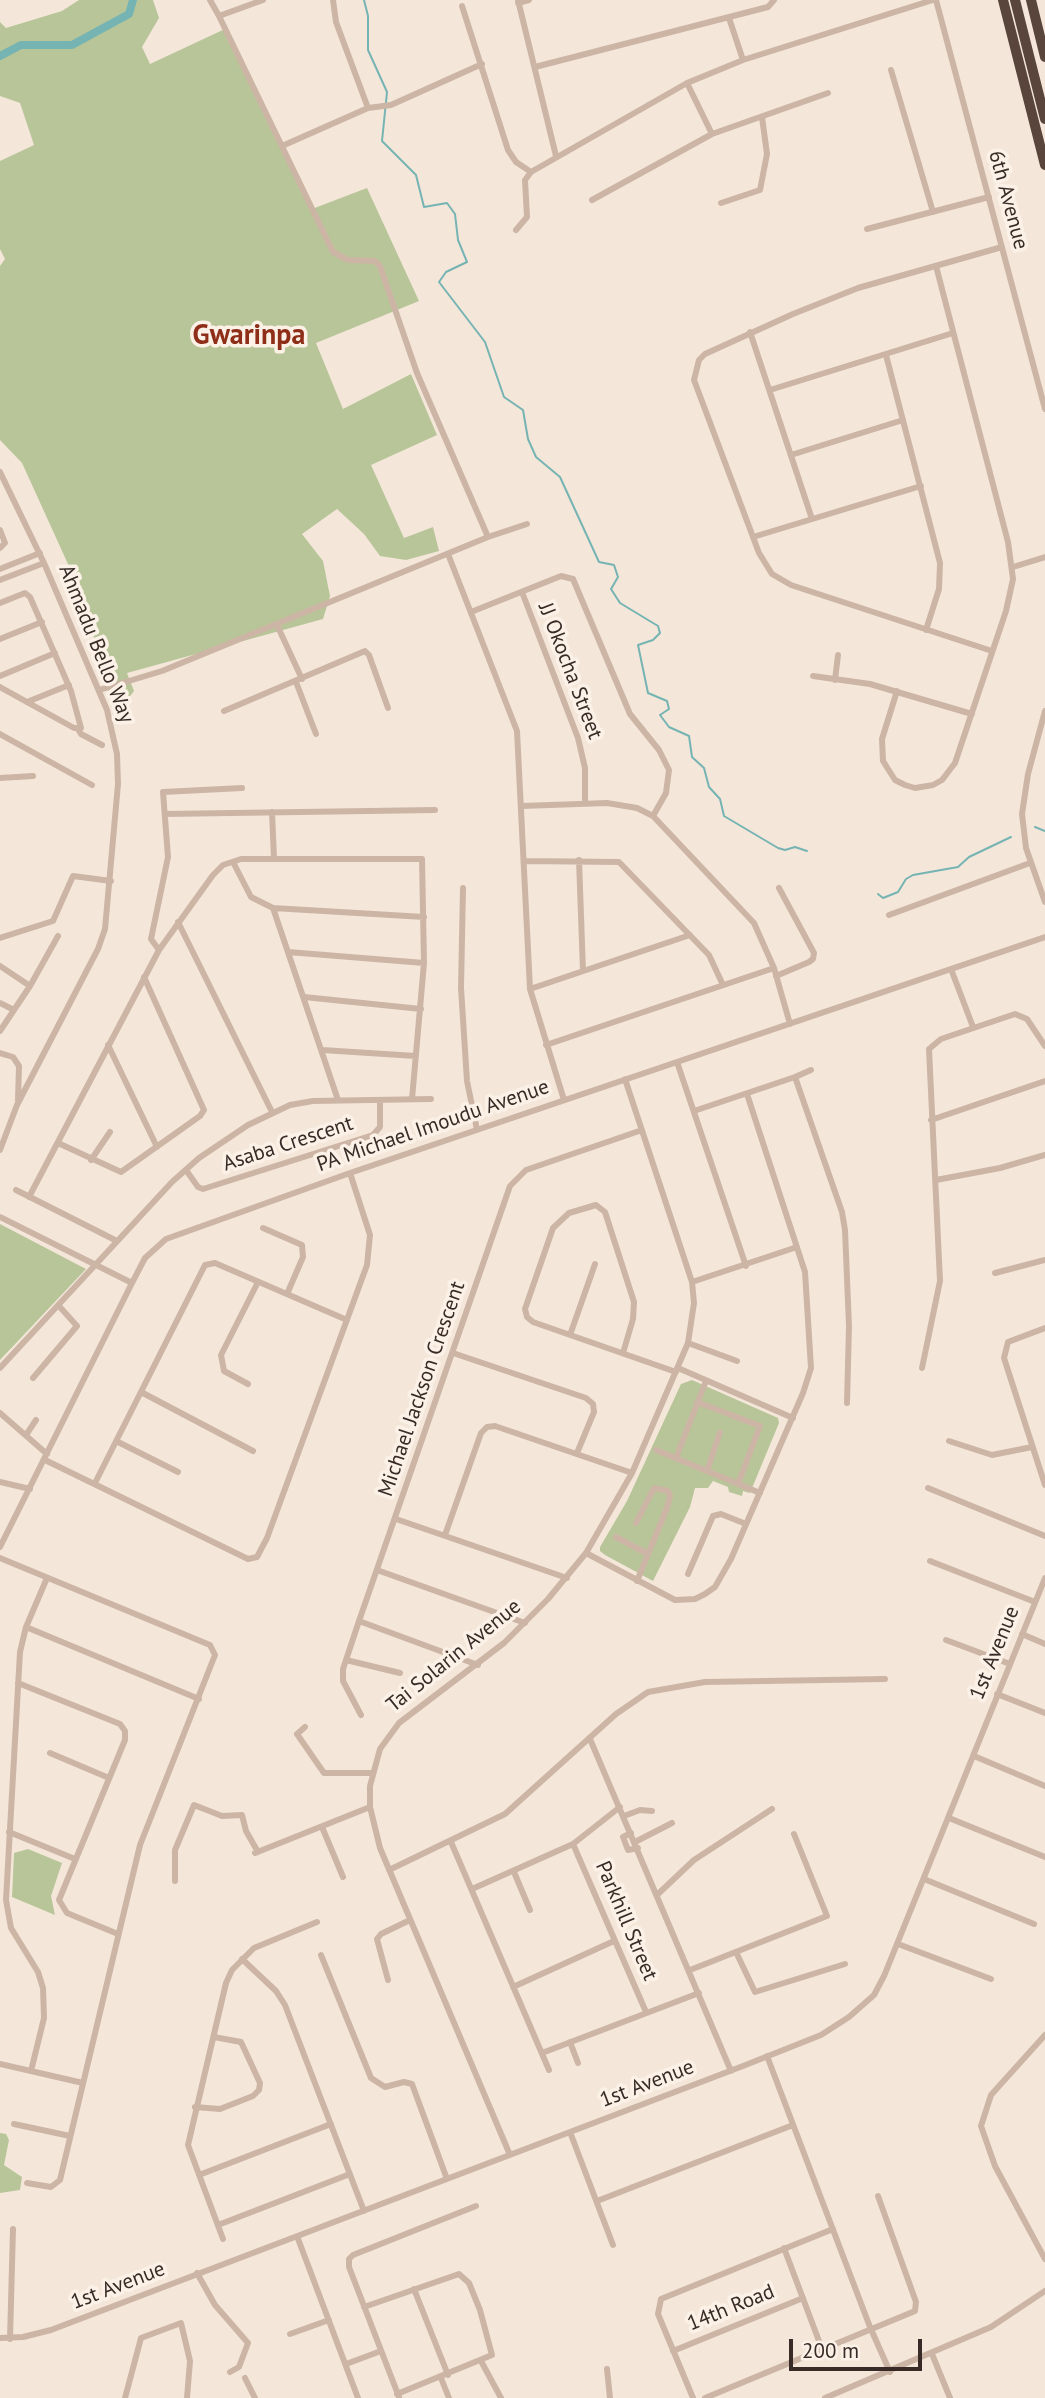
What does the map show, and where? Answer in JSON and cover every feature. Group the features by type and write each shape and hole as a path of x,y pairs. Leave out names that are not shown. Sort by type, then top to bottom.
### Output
{"highway":[{"path":"1003,0 1045,165"},
{"path":"1015,0 1045,119"},
{"path":"1031,0 1045,57"}],"street":[{"path":"210,0 333,252 348,260 375,261 380,266 417,373 488,537"},
{"path":"219,16 263,0"},
{"path":"333,0 336,22 370,108"},
{"path":"529,0 518,1 556,156"},
{"path":"536,67 729,18 768,7 774,0"},
{"path":"516,230 527,217 526,180 531,172 687,83 743,60 934,0"},
{"name":"6th Avenue","path":"934,0 1045,409"},
{"path":"462,6 508,150 516,162 531,172"},
{"path":"729,18 743,60"},
{"path":"282,146 370,108 391,105 482,64"},
{"path":"891,70 933,212"},
{"path":"687,83 712,134"},
{"path":"592,200 712,134 828,93"},
{"path":"722,204 760,190 767,154 762,117"},
{"path":"867,229 989,197"},
{"path":"992,651 781,580 765,566 694,380 699,360 705,354 750,332 858,288 1002,247"},
{"path":"897,691 881,749 888,771 905,785 924,788 943,780 955,763 1011,592 1013,567 936,266"},
{"path":"750,332 812,519"},
{"path":"770,390 953,333"},
{"path":"886,355 940,563 939,589 926,631"},
{"path":"791,454 903,419"},
{"name":"Ahmadu Bello Way","path":"0,472 40,552 107,710 117,754 118,810 105,929 98,949 18,1105 0,1150"},
{"path":"753,537 921,486"},
{"path":"99,690 162,671 488,537 527,524"},
{"path":"0,530 5,545 0,548"},
{"path":"0,569 40,552"},
{"path":"447,554 517,731 530,989 564,1100"},
{"path":"1013,567 1045,557"},
{"path":"22,560 26,570"},
{"path":"0,580 44,563"},
{"path":"471,612 561,576 568,576 578,586 630,714 659,750 669,770 666,793 653,816"},
{"name":"JJ Okocha Street","path":"522,592 583,752 585,803"},
{"path":"0,603 28,593 69,685 82,724 78,729"},
{"path":"0,639 42,622"},
{"path":"277,625 299,680 316,734"},
{"path":"225,710 365,651 369,655 388,708"},
{"path":"0,676 55,653"},
{"path":"835,680 838,655"},
{"path":"813,676 897,691 972,714"},
{"path":"27,702 69,685"},
{"path":"0,687 102,745"},
{"path":"1045,711 1023,805 1023,828 1030,863 1045,902"},
{"path":"0,734 92,785"},
{"path":"0,778 33,776"},
{"path":"159,950 151,939 168,858 162,795 167,790 242,788"},
{"path":"522,806 585,803 625,805 653,816 754,923 774,968 790,1024"},
{"path":"165,814 435,810"},
{"path":"272,812 274,859"},
{"path":"29,1197 159,950 213,875 223,865 233,862 274,859 418,858 424,864 424,963 412,1099"},
{"path":"579,860 583,971"},
{"path":"524,861 619,862 709,955 723,985"},
{"path":"233,862 251,897 273,908 424,917"},
{"path":"889,915 1030,863"},
{"path":"0,938 52,921 74,876 111,881"},
{"path":"463,888 461,988 467,1081 477,1130"},
{"path":"776,976 809,962 814,953 779,888"},
{"path":"273,908 338,1100"},
{"path":"178,922 272,1112"},
{"path":"530,989 690,935"},
{"path":"0,1031 12,1009 30,986 58,936"},
{"name":"PA Michael Imoudu Avenue","path":"0,1547 145,1258 166,1238 1045,937"},
{"path":"288,952 424,963"},
{"path":"0,966 30,986"},
{"path":"546,1045 774,968"},
{"path":"951,969 973,1027"},
{"path":"58,1143 121,1172 200,1116 204,1110 144,977"},
{"path":"304,997 421,1009"},
{"path":"0,1003 12,1009"},
{"path":"922,1368 940,1281 929,1049 941,1039 1006,1015 1021,1015 1045,1046"},
{"path":"108,1045 158,1147"},
{"path":"322,1050 416,1056"},
{"path":"0,1053 13,1057 19,1066 18,1105"},
{"path":"677,1062 746,1266"},
{"path":"694,1111 811,1070"},
{"path":"795,1077 842,1212 845,1230 849,1326 847,1403"},
{"name":"Tai Solarin Avenue","path":"510,2155 389,1870 370,1807 372,1773 380,1749 398,1723 478,1665 525,1623 567,1578 586,1553 632,1473 688,1343 694,1303 692,1282 625,1079"},
{"path":"931,1120 1045,1081"},
{"path":"586,1553 675,1600 695,1599 705,1594 724,1574 793,1418 811,1368 808,1292 797,1247 747,1094"},
{"path":"0,1368 186,1170 220,1143 272,1112 290,1105 338,1100 430,1099"},
{"name":"Asaba Crescent","path":"186,1170 198,1188 203,1189 373,1135 380,1127 380,1100"},
{"name":"Michael Jackson Crescent","path":"346,1660 510,1186 517,1176 642,1130"},
{"path":"91,1160 110,1132"},
{"path":"936,1180 1000,1168 1045,1154"},
{"path":"0,1413 46,1457 248,1559 257,1557 267,1538 370,1251 365,1216 350,1173"},
{"path":"16,1190 117,1241"},
{"path":"623,1353 633,1319 634,1302 605,1212 596,1205 569,1213 554,1228 525,1309 527,1317 533,1322 623,1353 677,1370 706,1381 793,1418"},
{"path":"0,1217 132,1283"},
{"path":"263,1228 302,1245 303,1257 287,1294"},
{"path":"692,1282 797,1247"},
{"path":"995,1273 1045,1260"},
{"path":"95,1483 205,1265 215,1263 347,1320"},
{"path":"570,1335 595,1264"},
{"path":"248,1384 224,1371 220,1355 258,1282"},
{"path":"33,1378 77,1326 59,1306"},
{"path":"1045,1328 1016,1338 1005,1349 1004,1358 1032,1447 1041,1461 1045,1485"},
{"path":"688,1343 737,1361"},
{"path":"453,1353 586,1398 593,1404 594,1412 577,1453"},
{"path":"676,1458 706,1381"},
{"path":"141,1392 253,1451"},
{"path":"697,1402 760,1426 738,1484"},
{"path":"26,1436 36,1420"},
{"path":"445,1535 481,1433 487,1427 495,1426 632,1473"},
{"path":"707,1471 720,1432"},
{"path":"949,1440 992,1455 1032,1447"},
{"path":"116,1441 178,1472"},
{"path":"656,1450 760,1493"},
{"path":"0,1482 30,1489"},
{"path":"636,1523 654,1488 667,1491 670,1496 637,1581"},
{"path":"928,1488 1045,1536"},
{"path":"688,1574 713,1516 719,1513 746,1524"},
{"path":"396,1519 567,1578"},
{"path":"617,1538 648,1554"},
{"path":"0,1558 210,1645 215,1655 140,1846 57,2185 27,2183"},
{"path":"930,1561 1035,1602"},
{"path":"377,1570 525,1623"},
{"path":"31,2071 45,2004 38,1972 18,1941 7,1914 9,1832 20,1652 26,1627 47,1578"},
{"name":"1st Avenue","path":"0,2339 51,2330 731,2071 821,2035 849,2017 874,1995 898,1944 1045,1578"},
{"path":"359,1622 478,1665"},
{"path":"26,1627 199,1699"},
{"path":"1022,1634 1045,1644"},
{"path":"946,1640 1010,1664"},
{"path":"361,1715 344,1681 346,1660 400,1673"},
{"path":"389,1870 487,1825 521,1802 636,1699 663,1688 705,1682 885,1679"},
{"path":"18,1683 120,1724 125,1731 125,1740 59,1900 61,1907 118,1934"},
{"path":"998,1694 1045,1713"},
{"path":"305,1727 298,1734 324,1773 372,1773"},
{"path":"590,1739 631,1833 623,1838 628,1850 672,1823"},
{"path":"50,1753 109,1778"},
{"path":"974,1756 1045,1786"},
{"path":"175,1881 175,1850 194,1805 222,1816 242,1815 246,1831 257,1853 370,1807"},
{"path":"472,1889 573,1844 620,1807"},
{"path":"658,1894 694,1860 772,1809"},
{"path":"624,1816 640,1810 652,1811"},
{"path":"949,1818 1045,1857"},
{"path":"321,1827 343,1877"},
{"path":"9,1832 75,1859"},
{"path":"690,1969 828,1916 794,1834"},
{"path":"451,1842 549,2070"},
{"name":"Parkhill Street","path":"573,1844 646,2012"},
{"path":"636,1845 731,2071"},
{"path":"514,1872 530,1910"},
{"path":"924,1879 1034,1924"},
{"path":"388,1980 377,1940 381,1934 410,1920"},
{"path":"223,2239 188,2145 226,1983 242,1959 267,1941 317,1922"},
{"path":"513,1987 614,1941"},
{"path":"898,1944 991,1979"},
{"path":"736,1952 755,1992 845,1964"},
{"path":"321,1955 371,2078 385,2087 404,2082 412,2084 447,2179"},
{"path":"242,1959 281,1998 364,2211"},
{"path":"542,2053 699,1993"},
{"path":"1045,2035 991,2095 981,2126 995,2166 1045,2259"},
{"path":"195,2107 220,2109 253,2096 259,2090 260,2083 241,2042 214,2037"},
{"path":"570,2042 579,2063"},
{"path":"767,2056 832,2229 890,2372"},
{"path":"0,2064 83,2083"},
{"path":"14,2124 71,2136"},
{"path":"199,2175 331,2124"},
{"path":"597,2201 793,2125"},
{"path":"570,2132 614,2245"},
{"path":"218,2225 350,2174"},
{"path":"705,2398 915,2311 916,2302 878,2196"},
{"path":"364,2307 453,2274 463,2276 480,2309 492,2346 492,2355 398,2396 364,2307 349,2267 353,2255 476,2206"},
{"path":"10,2339 13,2229"},
{"path":"693,2398 658,2314 661,2299 832,2229"},
{"path":"297,2236 358,2398"},
{"path":"784,2248 822,2349"},
{"path":"197,2273 215,2305 248,2343 239,2367 230,2372"},
{"path":"414,2289 449,2398"},
{"path":"825,2398 991,2328 1045,2291"},
{"name":"14th Road","path":"673,2351 803,2298"},
{"path":"290,2334 329,2320"},
{"path":"125,2398 141,2338 181,2323 190,2361 187,2398"},
{"path":"346,2364 381,2351"},
{"path":"932,2354 950,2398"},
{"path":"481,2361 501,2398"},
{"path":"607,2369 610,2398"},
{"path":"245,2378 255,2398"},
{"path":"848,2389 853,2398"}],"green space":[{"path":"79,0 153,0 159,18 142,47 150,64 227,28 312,209 367,188 419,301 316,343 343,409 411,374 437,435 371,465 404,538 433,527 439,551 406,560 380,556 364,534 337,509 302,534 323,561 330,596 323,619 127,673 134,691 118,712 95,664 93,619 22,463 0,440 0,266 5,259 0,249 0,161 34,145 20,103 0,96 0,22 6,28 62,11"},
{"path":"0,1224 86,1269 0,1360"},
{"path":"692,1380 778,1418 779,1423 750,1493 743,1491 742,1496 729,1492 728,1487 713,1481 708,1488 695,1488 690,1507 653,1581 605,1555 600,1551 600,1547 627,1501 681,1384"},
{"path":"28,1849 62,1863 51,1896 55,1915 12,1897 14,1853"},
{"path":"0,2133 6,2134 9,2140 4,2165 22,2177 20,2190 0,2193"}],"waterway":[{"path":"0,56 21,45 72,45 129,14 133,0"},
{"path":"364,0 368,16 368,50 387,92 382,141 416,175 424,207 447,203 455,214 458,240 467,262 446,272 439,282 485,342 504,397 523,410 528,439 536,457 560,477 599,562 614,565 618,577 611,589 620,603 658,626 660,633 653,640 638,645 648,693 667,701 669,709 660,715 669,727 689,736 692,757 704,768 709,787 720,799 724,816 778,848 785,850 795,847 807,851"},
{"path":"1035,827 1045,831"},
{"path":"878,894 883,898 898,892 906,879 913,875 958,867 969,857 1011,837"}],"district":[{"name":"Gwarinpa","path":"249,336"}]}
